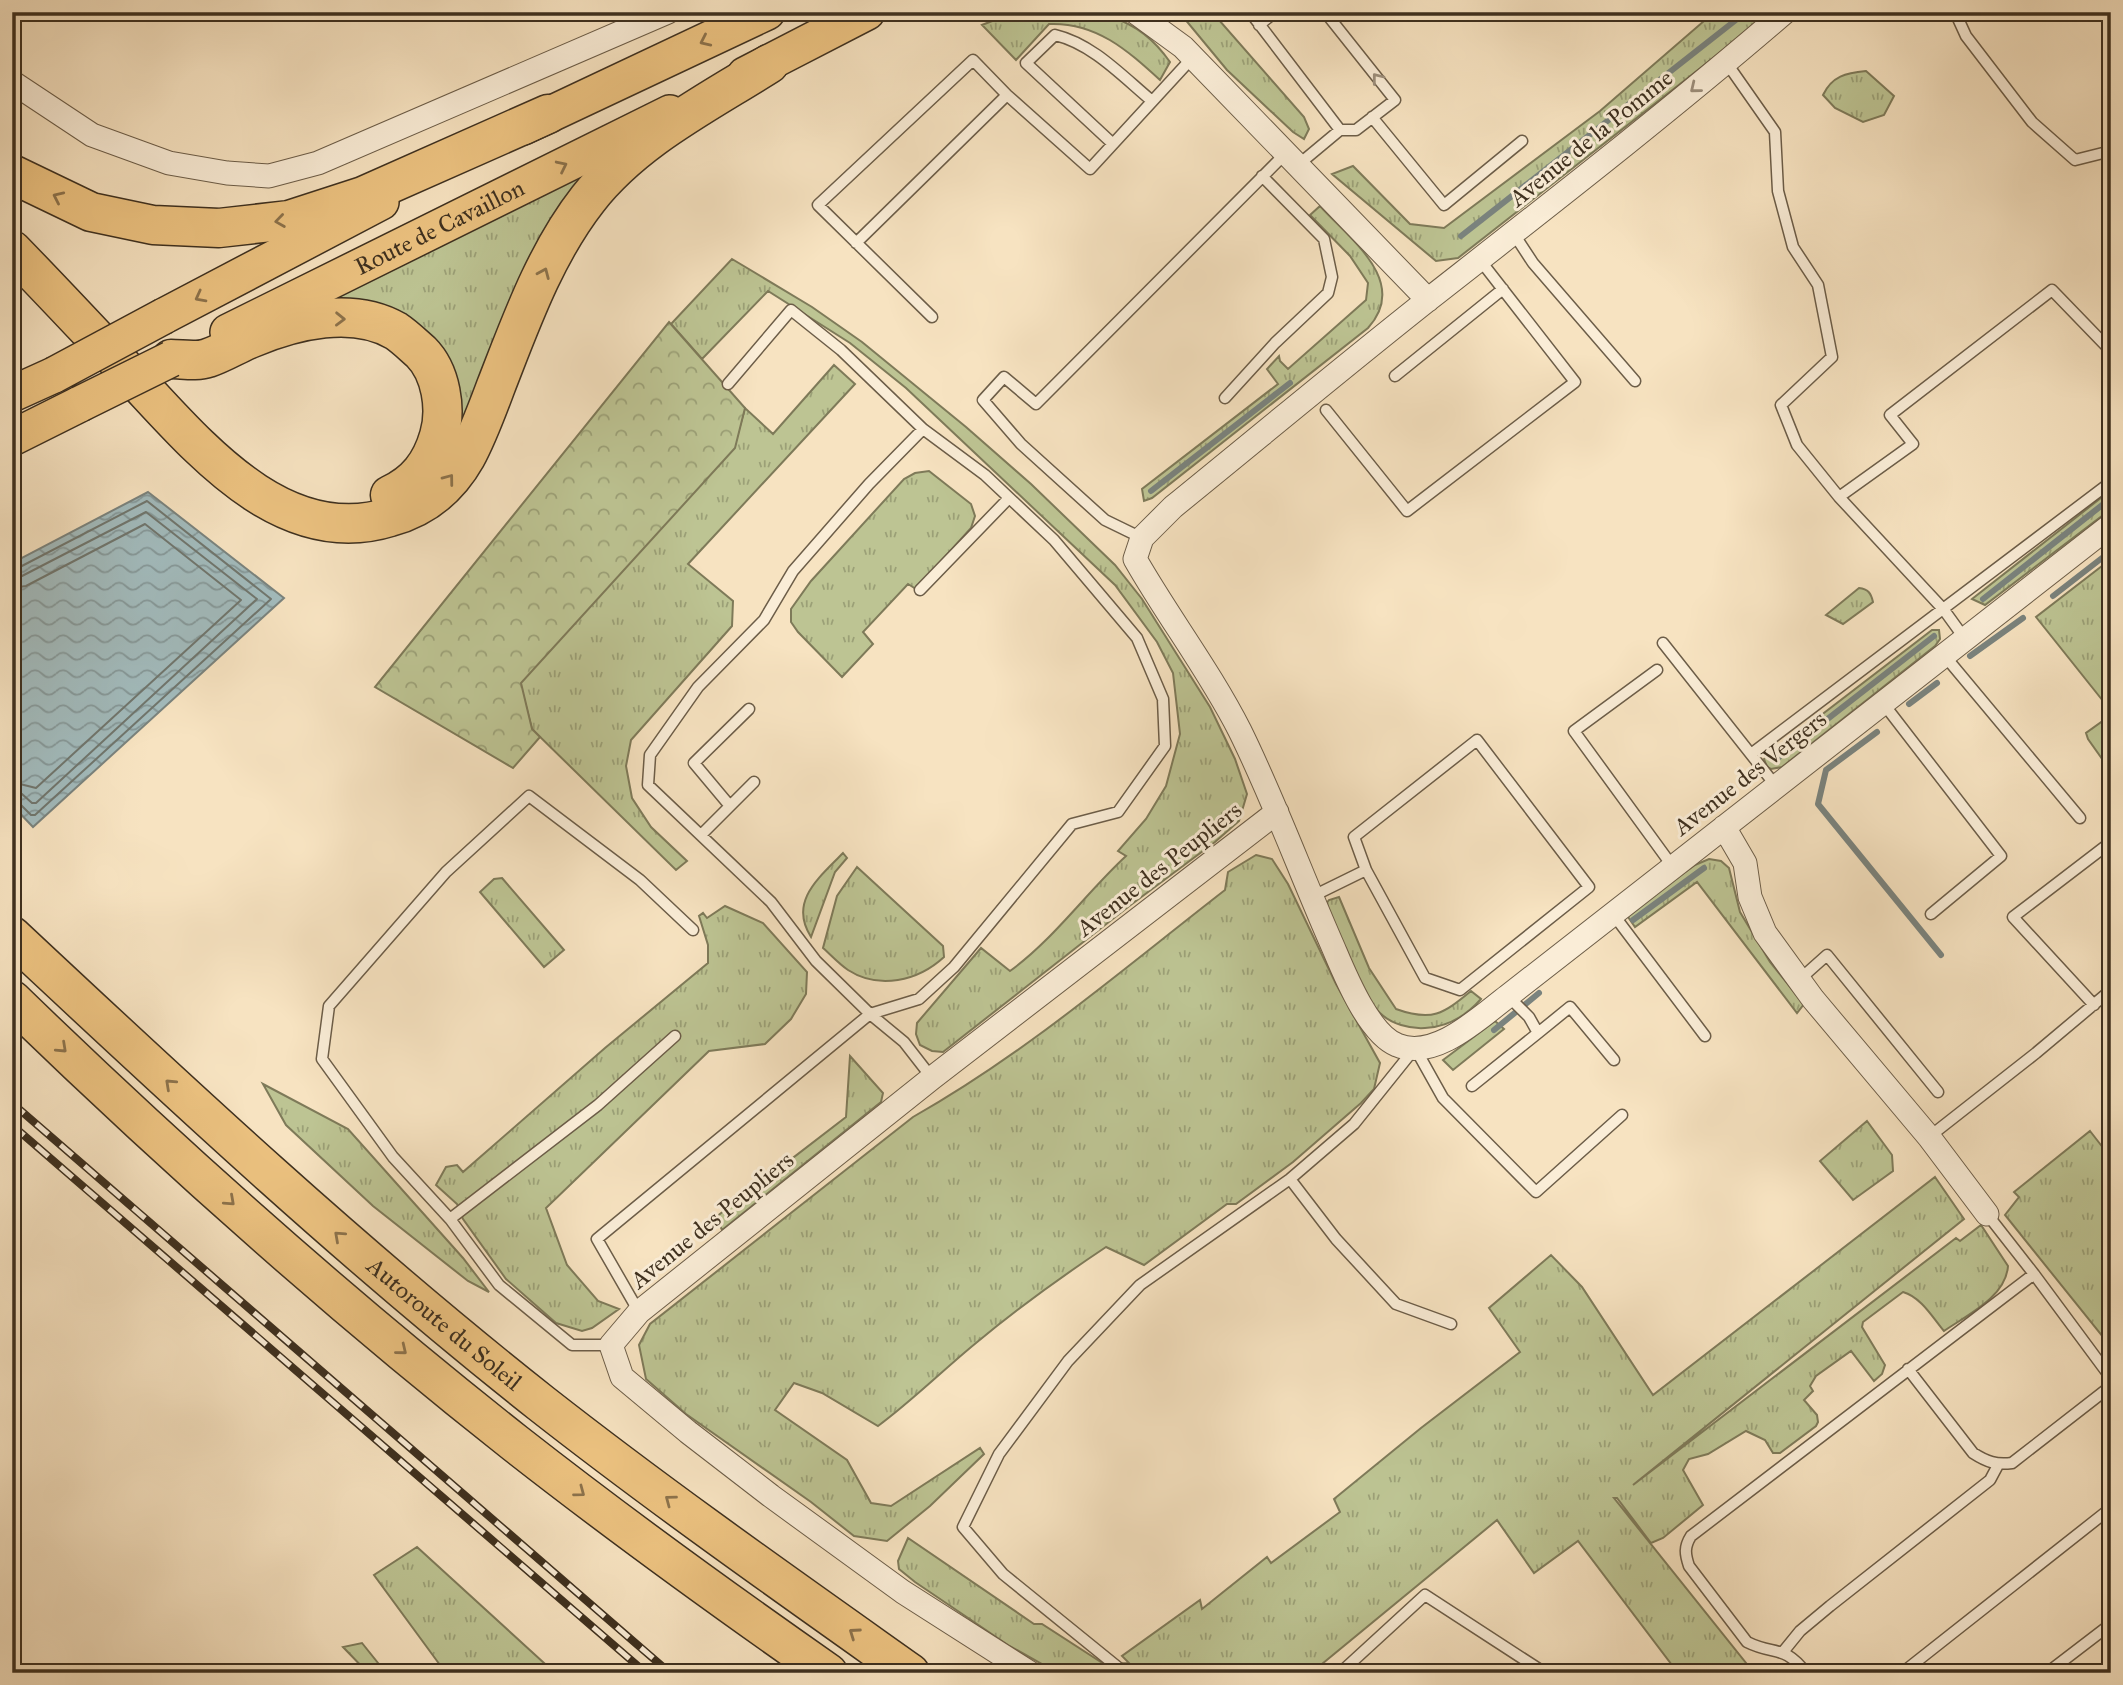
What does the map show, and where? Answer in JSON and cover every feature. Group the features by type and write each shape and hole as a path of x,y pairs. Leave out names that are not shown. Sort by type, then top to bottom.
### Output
{"highway":[{"path":"12,250 186,433 228,473 269,501 301,516 341,524 380,521 413,510 441,490 465,459 555,246 589,198 617,167 652,138 769,64"},
{"path":"12,174 91,212 153,225 219,229 289,220 363,196 548,114"},
{"path":"12,225 212,436 292,492 329,502 381,499 404,488 425,470 435,450 441,429 442,404 438,380 429,360 395,330 362,319 304,320 190,356"},
{"name":"Autoroute du Soleil","path":"12,936 356,1251 531,1395 724,1542 910,1673"},
{"name":"Autoroute du Soleil","path":"12,1000 166,1144 335,1295 516,1443 708,1588 828,1673"}],"main road":[{"name":"Route de Cavaillon","path":"12,394 54,375 548,114 767,12"},
{"name":"Route de Cavaillon","path":"12,438 80,404 190,356 867,12"}],"street":[{"path":"12,82 92,135 169,163 227,173 269,176 318,163 668,12"},
{"path":"1135,12 1188,52 1428,300"},
{"path":"1160,12 1188,52"},
{"name":"Avenue de la Pomme","path":"1142,538 1173,507 1428,300 1514,234 1784,12"},
{"name":"Avenue des Vergers","path":"1415,1048 1445,1042 1508,996 2111,525"},
{"path":"1142,538 1135,559 1197,655 1239,730 1277,812 1358,1004 1383,1035 1396,1045 1415,1048"},
{"name":"Avenue des Peupliers","path":"611,1345 639,1312 932,1077 1277,812"},
{"path":"1724,827 1745,863 1750,897 1765,933 1799,980 1929,1137 1987,1214"},
{"path":"611,1345 622,1377 688,1432 771,1496 904,1591 1030,1673"}],"lane":[{"path":"1250,12 1340,130"},
{"path":"1259,25 1275,12"},
{"path":"1142,538 1105,520 1021,444 984,400 1004,377 1036,404 1262,176 1340,130 1356,130 1395,100 1325,12"},
{"path":"1955,12 1966,36 2032,122 2076,160 2111,151"},
{"path":"1113,144 1027,63 1055,35 1070,39 1090,50 1152,102"},
{"path":"932,317 818,205 973,60 1007,95 1090,169 1152,102 1188,52"},
{"path":"1726,62 1775,132 1778,191 1793,247 1818,285 1832,357 1781,405 1797,445 1839,498 1944,610 1965,639"},
{"path":"856,243 1007,95"},
{"path":"1372,117 1444,205 1521,141"},
{"path":"1225,398 1275,343 1328,293 1332,276 1324,239 1262,176"},
{"path":"1514,234 1533,263 1635,381"},
{"path":"1326,410 1407,511 1575,382 1480,260"},
{"path":"1395,376 1503,289"},
{"path":"1839,498 1913,443 1889,415 2052,290 2111,351"},
{"path":"639,1312 597,1239 870,1014 919,999 954,967 1072,824 1118,813 1165,746 1163,699 1138,638 1054,540 957,452 923,429 841,350 791,310 728,384"},
{"path":"923,429 869,484 793,571 764,620 698,687 650,755 648,785 771,902 816,961 870,1014 904,1042 932,1077"},
{"path":"1751,754 2111,482"},
{"path":"920,590 1009,498"},
{"path":"1664,643 1776,786"},
{"path":"1944,655 2080,818"},
{"path":"1657,670 1574,731 1673,867"},
{"path":"1883,703 2001,856 1931,914"},
{"path":"730,806 694,762 749,709"},
{"path":"1477,740 1589,887 1460,990 1425,978 1366,870 1354,837 1477,740"},
{"path":"701,835 754,782"},
{"path":"611,1345 572,1345 499,1285 450,1219 393,1157 322,1059 329,1006 446,872 529,796 640,880 693,930"},
{"path":"2094,1004 2013,917 2111,842"},
{"path":"1311,897 1366,870"},
{"path":"1613,914 1705,1036"},
{"path":"1799,980 1827,955 1938,1092"},
{"path":"1929,1137 2111,990"},
{"path":"1508,996 1529,1017 1538,1033"},
{"path":"1472,1086 1570,1007 1614,1060"},
{"path":"450,1219 598,1105 675,1036"},
{"path":"1125,1673 1003,1574 963,1527 999,1454 1068,1361 1140,1285 1290,1179 1354,1124 1415,1048 1443,1098 1536,1192 1622,1115"},
{"path":"1290,1179 1336,1239 1396,1304 1451,1324"},
{"path":"1987,1214 2111,1378"},
{"path":"1806,1673 1794,1657 1747,1642 1689,1566 1685,1553 1686,1544 1691,1536 2034,1273"},
{"path":"1908,1369 1973,1453 1984,1461 1998,1465 2012,1463 2111,1387"},
{"path":"1783,1652 1800,1631 1820,1614 1990,1480 1998,1465"},
{"path":"1902,1673 2111,1508"},
{"path":"1340,1673 1425,1595 1545,1673"},
{"path":"2047,1673 2111,1624"}],"green space":[{"path":"1025,12 1068,12 1106,16 1140,31 1170,62 1160,80 1110,40 1082,28 1049,24 1016,60 982,25"},
{"path":"1179,12 1212,12 1304,117 1309,129 1304,139 1293,132 1227,70"},
{"path":"1695,12 1768,12 1754,26 1458,258 1436,261 1332,174 1353,166 1410,224 1444,228 1600,111 1704,21"},
{"path":"1866,71 1894,96 1884,115 1863,122 1835,108 1823,95 1840,77"},
{"path":"602,153 445,463 449,370 315,306"},
{"path":"1320,206 1371,262 1379,278 1382,294 1379,311 1368,328 1152,498 1144,501 1142,489 1278,384 1267,369 1279,356 1288,369 1366,300 1368,283 1350,256 1310,215"},
{"path":"732,259 812,307 862,342 1031,484 1115,565 1142,599 1210,707 1235,759 1247,794 1239,821 1215,842 943,1052 932,1051 920,1045 916,1034 917,1023 981,948 1010,971 1041,945 1126,856 1118,851 1146,819 1166,786 1180,734 1173,673 1157,642 1115,585 906,388 850,343 768,291 702,359 671,324"},
{"path":"669,322 745,408 735,448 521,683 532,729 540,737 513,768 375,687"},
{"path":"834,365 855,384 688,564 733,601 732,626 631,740 626,766 632,798 651,827 687,861 676,870 532,729 520,683 734,448 745,408 773,434"},
{"path":"929,471 971,504 975,516 971,528 916,589 908,584 863,632 873,644 842,677 798,632 791,622 791,609 811,581 904,479 915,473"},
{"path":"2111,490 2111,509 1985,605 1972,599"},
{"path":"2111,559 2111,711 2036,617"},
{"path":"1859,588 1869,592 1873,602 1843,624 1826,615"},
{"path":"1932,630 1939,630 1940,639 1935,646 1782,767 1767,767 1764,759"},
{"path":"2111,715 2111,759 2105,763 2086,733"},
{"path":"843,853 847,858 835,872 811,937 803,912 805,901 817,881"},
{"path":"1256,855 1272,859 1288,884 1336,984 1380,1063 1374,1089 1293,1162 1236,1204 1227,1204 1144,1265 1106,1247 1089,1258 992,1330 878,1426 822,1393 794,1383 775,1410 847,1460 871,1503 891,1506 980,1448 984,1454 930,1506 887,1541 854,1536 811,1502 686,1414 646,1379 639,1345 650,1324 913,1117 995,1066 1111,980 1225,890 1228,872"},
{"path":"1709,859 1721,861 1729,868 1740,912 1770,962 1804,1004 1797,1013 1697,882 1635,927 1626,914 1695,865"},
{"path":"857,867 943,946 944,957 910,977 885,981 872,980 848,970 823,948 837,896"},
{"path":"502,878 564,950 544,967 480,892 494,879"},
{"path":"1339,897 1369,968 1396,1009 1428,1015 1453,1005 1471,991 1481,999 1456,1020 1433,1027 1407,1027 1384,1017 1372,1004 1357,978 1325,905 1329,900"},
{"path":"725,906 763,923 807,972 806,994 791,1019 765,1044 709,1051 546,1208 567,1265 598,1301 619,1309 592,1328 582,1331 556,1323 506,1279 463,1219 457,1204 436,1185 446,1167 457,1165 463,1172 605,1048 708,963 708,945 699,916 703,913 707,918"},
{"path":"1495,1021 1504,1029 1453,1070 1443,1060"},
{"path":"850,1056 883,1093 881,1102 722,1230 716,1217 846,1117"},
{"path":"263,1084 348,1129 463,1258 489,1292 468,1281 373,1206 286,1125"},
{"path":"1867,1121 1892,1155 1893,1171 1853,1200 1820,1161"},
{"path":"2090,1131 2111,1158 2111,1347 2005,1215 2019,1197 2014,1192"},
{"path":"1935,1177 1964,1219 1633,1485 1956,1238 1960,1241 1981,1225 2008,1266 2006,1277 1993,1296 1944,1331 1921,1303 1903,1292 1863,1322 1862,1327 1885,1365 1882,1374 1874,1381 1851,1351 1816,1376 1810,1386 1813,1391 1804,1400 1817,1415 1818,1422 1780,1453 1773,1453 1765,1440 1746,1431 1708,1454 1689,1459 1683,1470 1703,1505 1663,1538 1651,1543 1617,1498 1614,1498 1754,1673 1678,1673 1578,1541 1534,1573 1497,1520 1311,1673 1058,1673 1008,1645 899,1569 898,1561 908,1538 1034,1624 1042,1624 1104,1664 1129,1663 1122,1656 1200,1600 1202,1609 1267,1557 1271,1563 1340,1512 1334,1499 1520,1352 1489,1308 1551,1255 1582,1287 1653,1395"},
{"path":"417,1547 555,1673 431,1673 440,1665 374,1575"},
{"path":"362,1643 386,1673 368,1673 343,1647"}],"water":[{"path":"148,492 284,598 33,827 12,805 12,563"}],"waterway":[{"path":"1461,236 1746,12"},
{"path":"1151,491 1290,383"},
{"path":"1983,599 2111,498"},
{"path":"2053,596 2111,551"},
{"path":"1970,656 2023,618"},
{"path":"1775,760 1934,636"},
{"path":"1909,704 1937,683"},
{"path":"1877,732 1826,770 1818,804 1941,955"},
{"path":"1633,920 1704,868"},
{"path":"1494,1030 1539,993"}],"railway":[{"path":"12,1103 670,1673"},
{"path":"12,1125 646,1673"}]}
